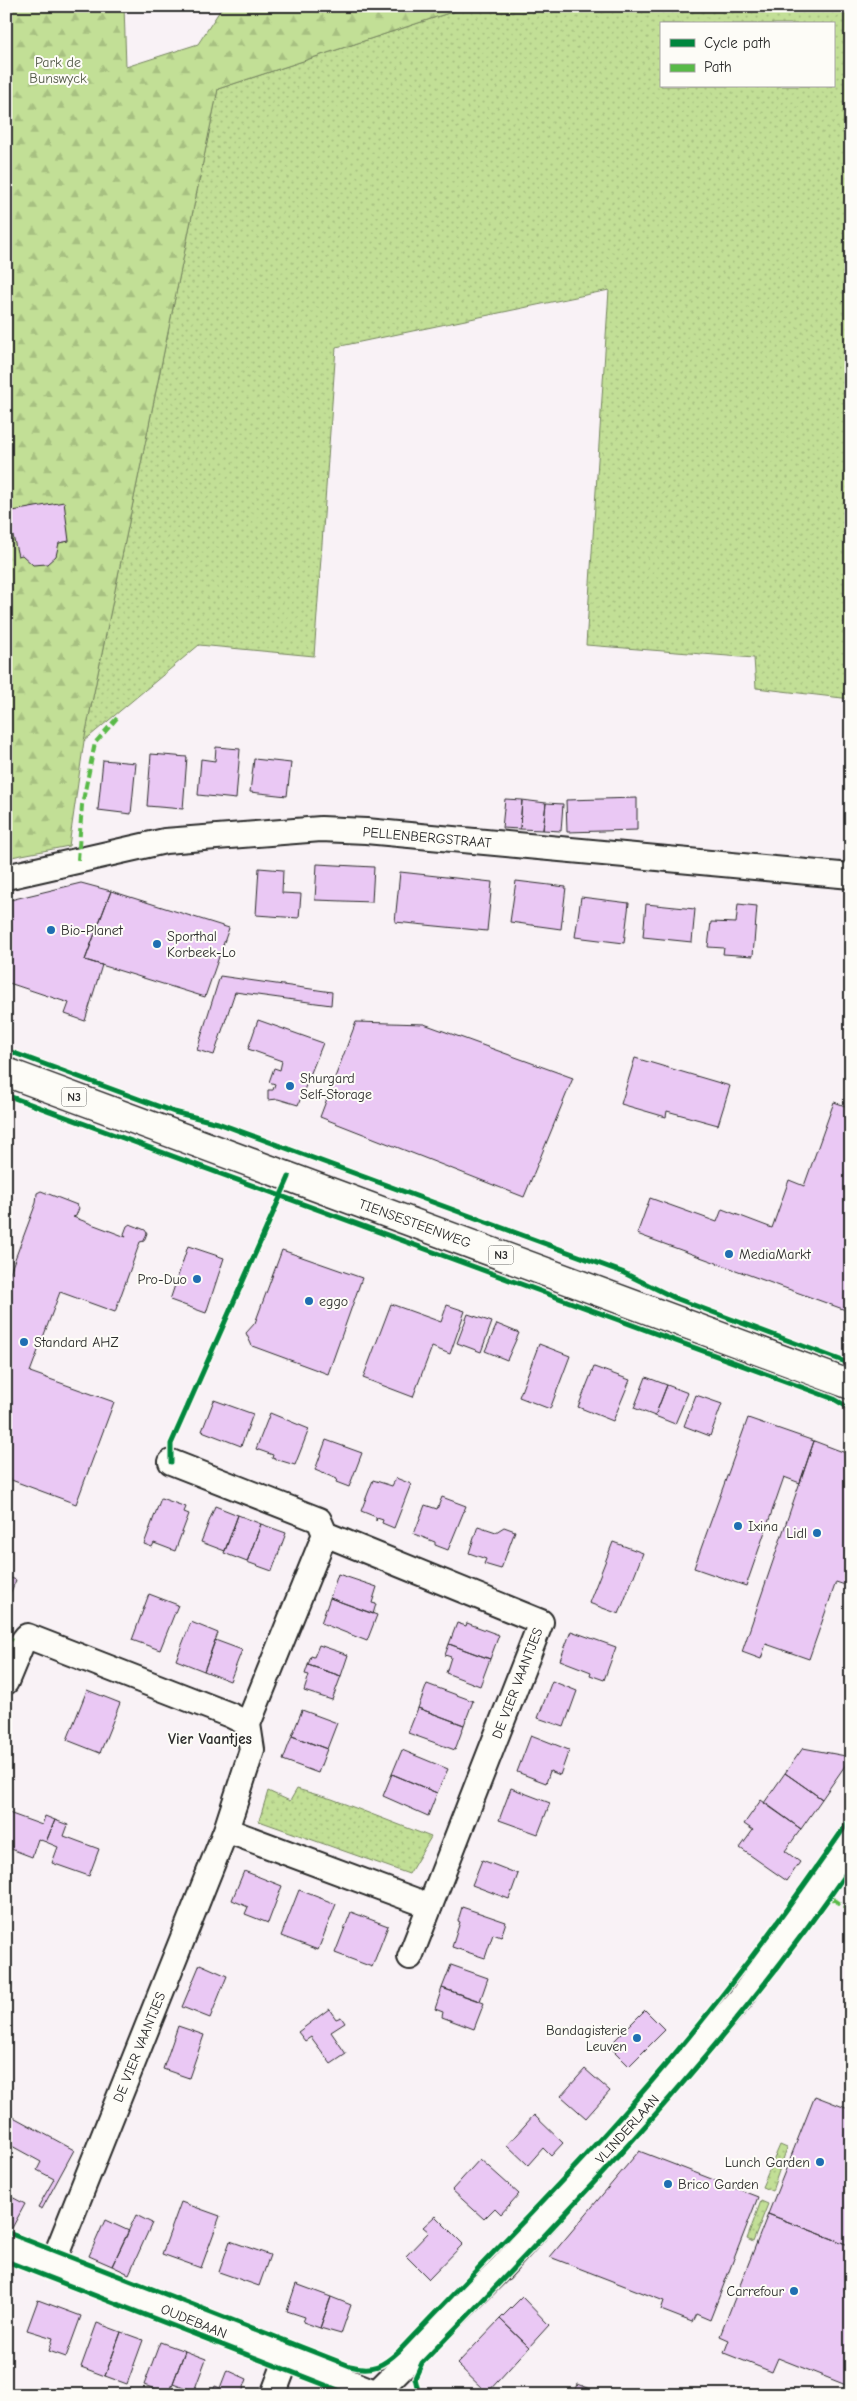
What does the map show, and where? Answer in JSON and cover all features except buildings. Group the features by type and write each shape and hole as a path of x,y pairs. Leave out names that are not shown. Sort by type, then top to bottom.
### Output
{"main road":[{"name":"TIENSESTEENWEG","path":"6,1072 851,1385"}],"street":[{"name":"PELLENBERGSTRAAT","path":"6,876 164,841 321,828 851,876"},
{"name":"DE VIER VAANTJES","path":"171,1462 319,1520 324,1534 541,1622 410,1957"},
{"path":"6,1682 27,1636 230,1715 248,1724 324,1534"},
{"name":"DE VIER VAANTJES","path":"52,2265 226,1830 252,1750 248,1724"},
{"path":"226,1830 430,1906"},
{"name":"VLINDERLAAN","path":"379,2394 502,2267 652,2101 741,1998 770,1960 851,1843"},
{"name":"OUDEBAAN","path":"6,2246 379,2394"},
{"path":"273,2395 287,2358"}],"green space":[{"name":"Park de Bunswyck","path":"6,6 124,6 126,67 198,44 223,6 470,6 218,89 84,741 69,846 6,858"},
{"path":"470,6 851,6 851,699 756,688 754,658 586,645 609,290 336,347 314,656 199,645 84,741 218,89"},
{"path":"297,1789 332,1799 431,1837 409,1874 259,1821 268,1791 290,1801"},
{"path":"780,2145 787,2148 772,2191 762,2187"},
{"path":"761,2201 768,2204 753,2242 747,2239"}],"marked path":[{"path":"78,860 82,805 95,743 117,718"},
{"path":"6,1637 16,1641"},
{"path":"833,1899 851,1911"}],"cycle path":[{"path":"6,1050 174,1112 218,1123 622,1272 675,1298 851,1364"},
{"path":"6,1095 834,1399 851,1409"},
{"path":"171,1462 171,1444 289,1177"},
{"path":"6,2232 350,2366 371,2368 382,2364 399,2351 620,2118 677,2051 754,1954 851,1818"},
{"path":"419,2395 415,2378 422,2363 592,2184 701,2062 803,1933 851,1866"},
{"path":"6,2261 351,2395"}],"place":[{"name":"Bio-Planet","path":"51,930"},
{"name":"Sporthal Korbeek-Lo","path":"157,944"},
{"name":"Shurgard Self-Storage","path":"290,1086"},
{"name":"MediaMarkt","path":"729,1254"},
{"name":"Pro-Duo","path":"197,1279"},
{"name":"eggo","path":"309,1301"},
{"name":"Standard AHZ","path":"24,1342"},
{"name":"Ixina","path":"738,1526"},
{"name":"Lidl","path":"817,1533"},
{"name":"Bandagisterie Leuven","path":"637,2038"},
{"name":"Lunch Garden","path":"820,2162"},
{"name":"Brico Garden","path":"668,2184"},
{"name":"Carrefour","path":"794,2291"}],"district":[{"name":"Vier Vaantjes","path":"210,1739"}]}
